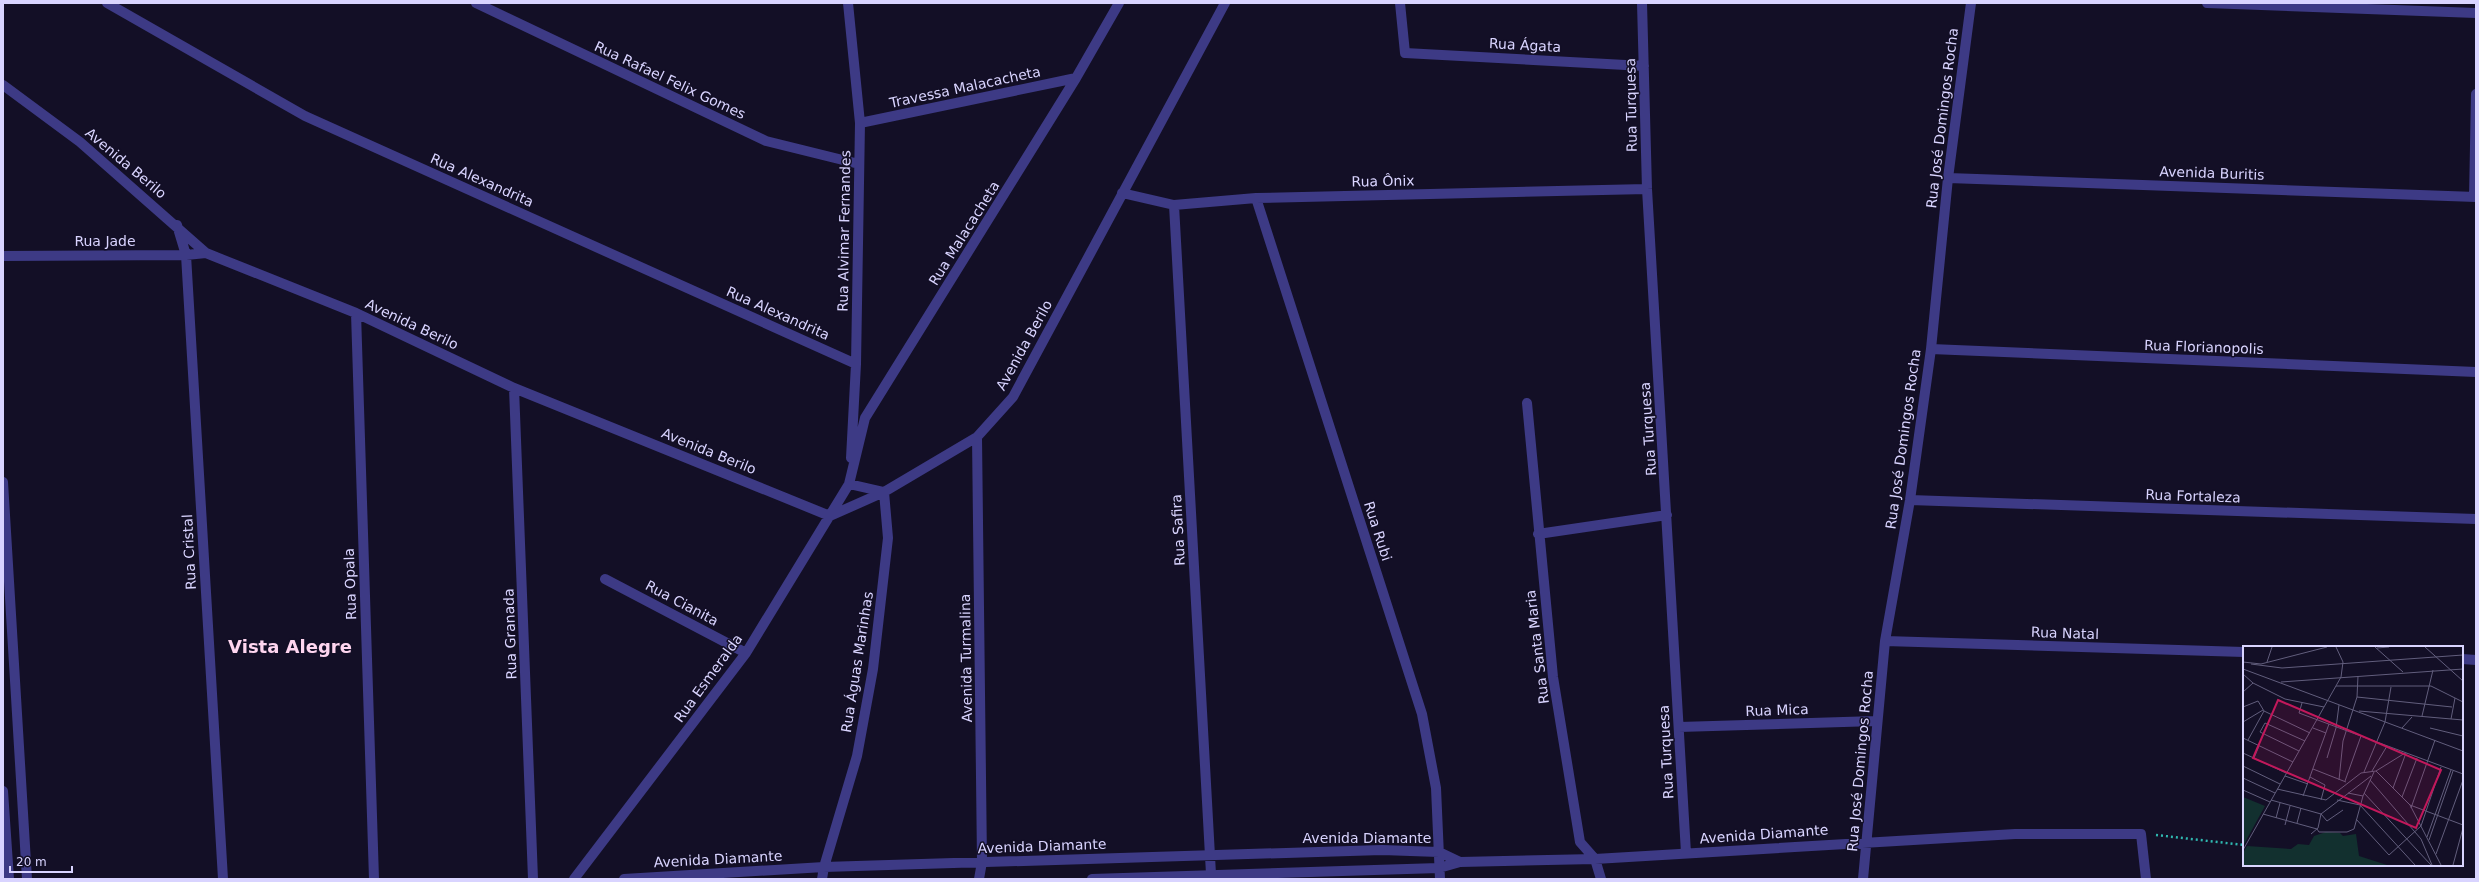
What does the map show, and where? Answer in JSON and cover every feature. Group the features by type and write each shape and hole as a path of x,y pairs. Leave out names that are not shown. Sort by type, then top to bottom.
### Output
{"street":[{"name":"Rua Alexandrita","path":"107,3 305,116 856,364"},
{"name":"Rua Rafael Felix Gomes","path":"476,3 766,141 859,164"},
{"name":"Rua Alvimar Fernandes","path":"848,3 860,123 856,364 850,484"},
{"name":"Rua Malacacheta","path":"850,484 865,418 1076,78 1119,3"},
{"name":"Avenida Berilo","path":"3,85 80,142 177,225 206,253 356,313 514,388 830,516 884,492 977,437 1013,397 1225,3"},
{"name":"Rua Ágata","path":"1400,3 1405,53 1644,66"},
{"name":"Rua Turquesa","path":"1642,3 1647,189 1686,853"},
{"name":"Rua José Domingos Rocha","path":"1863,879 1868,841 1876,721 1885,641 1910,500 1931,349 1948,178 1971,3"},
{"path":"2207,3 2476,13"},
{"name":"Travessa Malacacheta","path":"860,123 1076,78"},
{"path":"2475,197 2476,94"},
{"name":"Avenida Buritis","path":"1948,178 2475,197"},
{"name":"Rua Ônix","path":"1122,192 1174,205 1256,198 1647,189"},
{"name":"Rua Rubi","path":"1256,198 1422,714 1436,788 1440,879"},
{"name":"Rua Safira","path":"1174,205 1211,874"},
{"name":"Rua Cristal","path":"177,225 186,255 222,879"},
{"name":"Rua Jade","path":"3,256 186,255 206,253"},
{"name":"Rua Opala","path":"356,313 374,879"},
{"name":"Rua Florianopolis","path":"1931,349 2476,372"},
{"name":"Rua Granada","path":"514,388 533,879"},
{"name":"Rua Santa Maria","path":"1527,404 1538,534 1553,677 1580,842 1596,859"},
{"name":"Avenida Turmalina","path":"977,437 982,862 979,879"},
{"path":"3,482 27,879"},
{"path":"850,484 884,492"},
{"name":"Rua Esmeralda","path":"574,879 746,653 850,484"},
{"name":"Rua Águas Marinhas","path":"822,879 824,867 857,756 873,669 888,538 884,492"},
{"name":"Rua Fortaleza","path":"1910,500 2476,519"},
{"path":"1538,534 1667,515"},
{"name":"Rua Cianita","path":"605,579 746,653"},
{"name":"Rua Natal","path":"1885,641 2243,652"},
{"path":"2463,659 2476,660"},
{"name":"Rua Mica","path":"1679,727 1876,721"},
{"path":"3,791 9,879"},
{"name":"Avenida Diamante","path":"1092,879 1211,874 1439,868 1460,862 1596,859 1868,841 2015,834 2141,834"},
{"path":"2141,834 2146,879"},
{"name":"Avenida Diamante","path":"624,879 824,867 1210,854 1382,850 1439,852 1460,862"},
{"path":"1596,859 1600,879"}],"path":[{"path":"2141,834 2243,845"}],"district":[{"name":"Vista Alegre","path":"290,646"}]}
